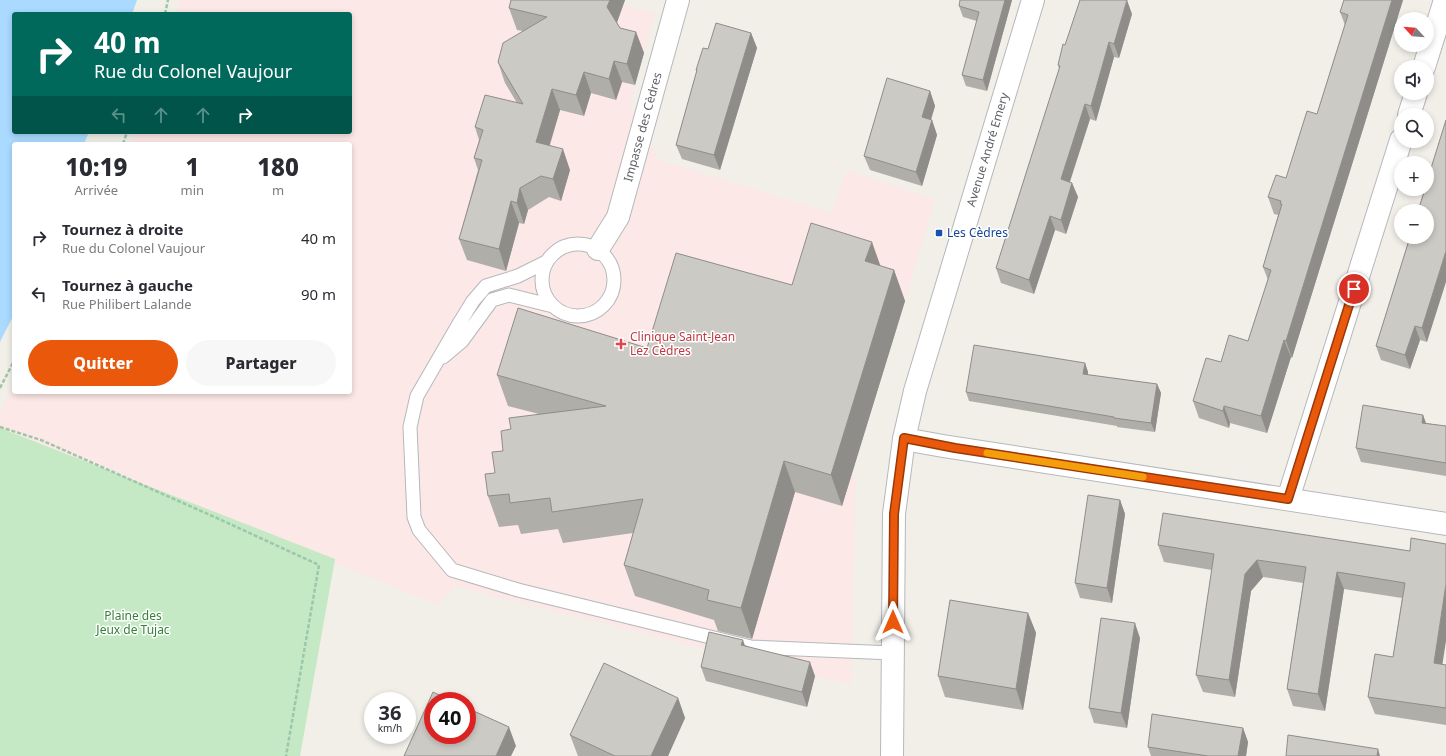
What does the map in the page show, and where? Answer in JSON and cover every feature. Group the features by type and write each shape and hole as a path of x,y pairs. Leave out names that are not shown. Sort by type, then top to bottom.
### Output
{"street":[{"name":"Impasse des Cèdres","path":"598,249 618,217 678,0"},
{"name":"Avenue André Emery","path":"892,756 894,514 904,438 915,392 1033,0"},
{"path":"1426,60 1445,0"},
{"path":"1288,499 1398,148"},
{"path":"904,438 955,448 1446,524"}],"lane":[{"path":"576,244 587,245 598,249 607,258 613,268 614,280 612,292 606,303 598,311 586,316 563,314 553,306 546,297 542,285 542,273 546,262 554,253 564,247 576,244"},
{"path":"546,262 518,276 486,286 473,301 435,363 417,396 410,427 414,518 419,530 452,570 518,590 751,647 892,653"},
{"path":"435,363 462,341 492,300 510,295 553,306"}],"path":[{"path":"165,12 168,0"},
{"path":"0,388 12,365"},
{"path":"0,427 48,443 220,519 319,565 286,756"}],"shaded area":[{"name":"Clinique Saint-Jean Lez Cèdres","path":"179,0 600,0 655,13 630,107 659,160 831,213 847,171 935,199 851,476 857,478 855,490 851,685 454,586 439,605 0,428 0,409 3,407 12,390 12,394 352,394 352,142 133,142 136,134 352,134 352,12 176,12"}],"green space":[{"name":"Plaine des Jeux de Tujac","path":"0,428 335,559 300,756 0,756"}],"water":[{"path":"0,0 137,0 133,12 12,12 12,134 88,134 85,142 12,142 12,318 0,342"}],"building":[{"path":"511,0 610,0 607,7 620,28 636,32 627,64 614,61 609,79 584,72 576,95 552,89 536,142 563,149 553,179 541,176 520,188 517,203 511,201 499,249 459,239 482,160 474,158 483,130 475,127 485,95 523,104 498,62 503,43 547,17 509,8"},
{"path":"960,0 1005,0 983,80 962,75 979,12 959,6"},
{"path":"1080,0 1127,0 1114,44 1109,42 1091,106 1085,104 1061,179 1072,183 1061,220 1050,216 1029,280 996,268 1060,66 1058,65 1063,44 1065,45"},
{"path":"1344,0 1392,0 1286,341 1284,340 1261,416 1224,406 1223,411 1193,401 1206,358 1221,362 1229,335 1248,341 1271,270 1263,267 1282,204 1280,204 1281,201 1268,197 1276,175 1286,178 1307,111 1317,114 1348,15 1340,12"},
{"path":"716,23 751,33 714,155 676,145 703,48 708,49"},
{"path":"887,78 930,91 922,117 932,120 916,172 864,156"},
{"path":"1446,120 1446,251 1422,328 1415,326 1405,355 1376,346 1408,244 1434,244 1434,204 1420,204 1423,196 1434,196 1434,159"},
{"path":"811,223 872,242 865,261 894,270 831,475 784,461 741,608 707,600 709,590 624,565 643,499 552,512 550,498 510,503 509,494 488,496 485,474 495,473 492,452 503,451 501,431 511,429 509,418 606,406 497,375 518,308 647,348 676,253 792,285"},
{"path":"974,345 1085,363 1083,374 1157,384 1151,423 966,392"},
{"path":"1363,405 1423,415 1422,423 1446,426 1446,463 1356,448"},
{"path":"1088,495 1120,500 1107,588 1075,583"},
{"path":"1163,513 1410,551 1411,538 1446,544 1446,584 1434,663 1446,665 1446,708 1368,697 1375,654 1393,657 1405,583 1337,572 1318,694 1287,689 1306,567 1257,560 1245,574 1229,680 1196,675 1214,554 1158,545"},
{"path":"950,600 1028,613 1016,689 938,676"},
{"path":"1101,618 1135,623 1121,713 1089,708"},
{"path":"709,632 743,640 741,645 810,662 802,692 701,667"},
{"path":"604,663 678,698 651,756 615,756 570,735"},
{"path":"424,712 424,744 476,744 476,712 509,727 496,756 404,756 409,744 416,744 416,730"},
{"path":"1152,714 1243,728 1238,756 1208,756 1148,747"},
{"path":"1288,735 1378,749 1377,756 1286,756"}],"slow traffic":[{"path":"987,453 1143,477"}],"place":[{"name":"Les Cèdres","path":"939,233"},
{"name":"Clinique Saint-Jean Lez Cèdres","path":"621,344"}],"route":[{"path":"893,622 894,514 904,438 955,448 1288,499 1354,289"}]}
